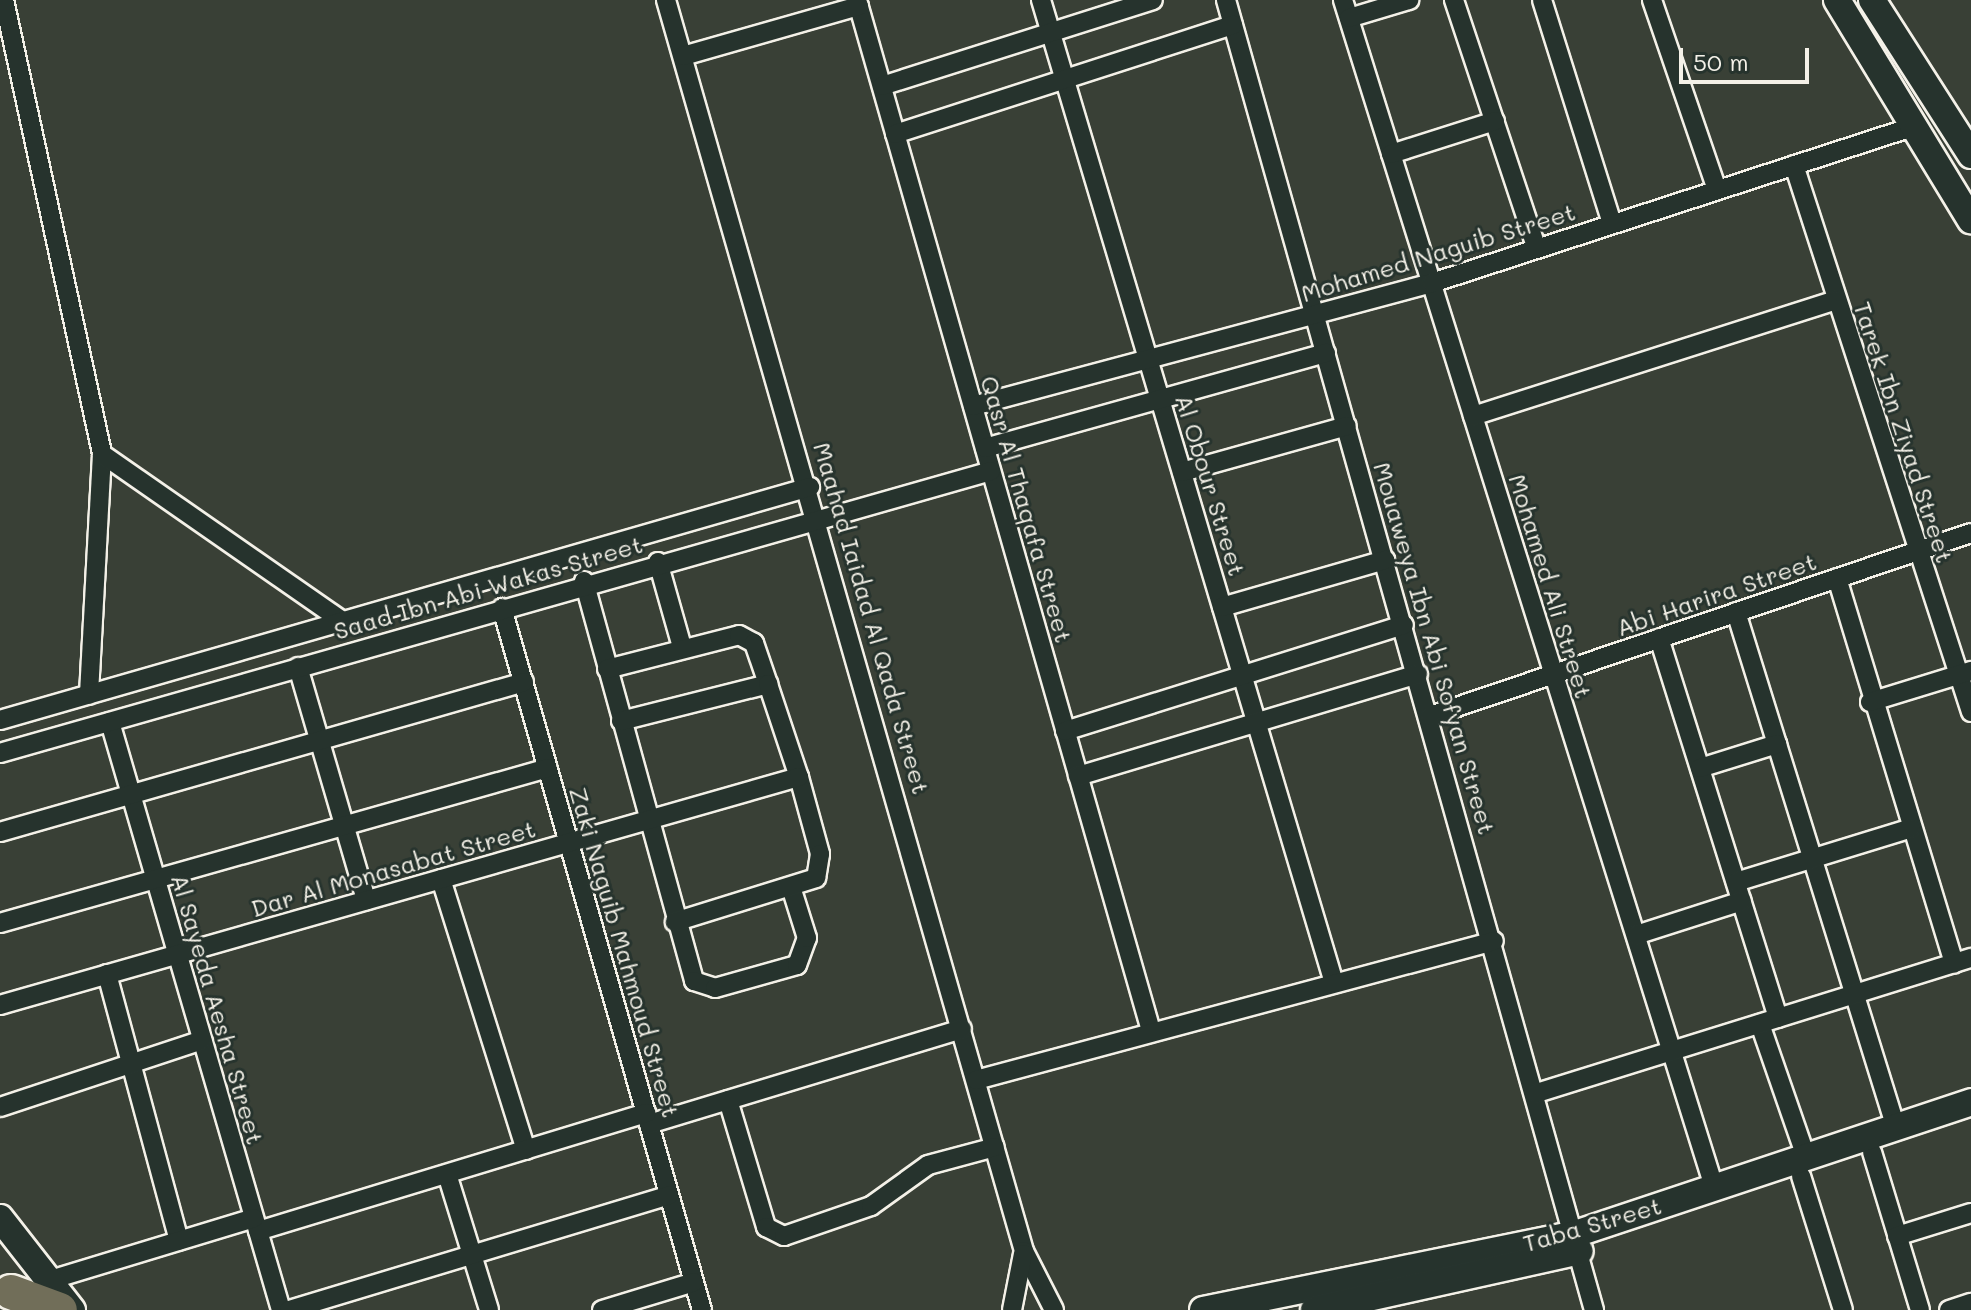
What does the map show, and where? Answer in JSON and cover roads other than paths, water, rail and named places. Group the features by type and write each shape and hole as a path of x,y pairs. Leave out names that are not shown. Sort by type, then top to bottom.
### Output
{"highway":[{"path":"12,1293 55,1295"}],"street":[{"path":"4,0 102,454 89,695"},
{"name":"Maahad Iaidad Al Qada Street","path":"666,0 810,487 1024,1251 1054,1310"},
{"name":"Al Obour Street","path":"1041,0 1334,983"},
{"path":"882,86 1153,0"},
{"name":"Mouaweya Ibn Abi Sofyan Street","path":"1226,0 1537,1093 1594,1310"},
{"path":"1346,9 1409,0"},
{"path":"1454,0 1537,249"},
{"path":"1542,0 1612,224"},
{"path":"1652,0 1717,190"},
{"path":"1837,0 1971,220"},
{"path":"1873,0 1971,155"},
{"path":"683,56 858,3"},
{"name":"Qasr Al Thaqafa Street","path":"858,3 1151,1031"},
{"name":"Mohamed Ali Street","path":"1346,9 1714,1187"},
{"path":"895,134 1233,25"},
{"path":"1391,154 1495,121"},
{"name":"Mohamed Naguib Street","path":"973,406 1432,283 1912,127"},
{"name":"Tarek Ibn Ziyad Street","path":"1794,165 1918,550 1965,673 1971,712"},
{"path":"1473,416 1836,300"},
{"path":"985,448 1326,353"},
{"path":"1182,472 1347,426"},
{"path":"102,454 344,622"},
{"name":"Saad Ibn Abi Wakas Street","path":"0,753 502,608 584,581 991,471"},
{"name":"Saad Ibn Abi Wakas Street","path":"0,720 810,487"},
{"name":"Abi Harira Street","path":"1430,716 1971,533"},
{"path":"1222,607 1385,560"},
{"path":"658,562 682,647"},
{"path":"1537,1093 1963,961 1911,828 1870,702 1837,578"},
{"path":"584,581 690,974 715,988 804,958 807,938 792,890"},
{"name":"Zaki Naguib Mahmoud Street","path":"502,608 702,1310"},
{"path":"1736,612 1896,1128"},
{"path":"1065,731 1404,625"},
{"path":"607,669 682,647 748,638 768,684 799,777 820,867 810,883 675,922"},
{"path":"1659,638 1778,1018"},
{"path":"298,667 366,900"},
{"path":"1870,702 1965,673"},
{"path":"1078,776 1418,674"},
{"path":"0,832 524,682"},
{"path":"621,721 768,684"},
{"name":"Al Sayeda Aesha Street","path":"110,722 281,1310"},
{"path":"1700,768 1777,744"},
{"path":"0,923 548,768"},
{"name":"Dar Al Monasabat Street","path":"0,1005 799,777"},
{"path":"1736,882 1911,828"},
{"path":"441,879 526,1150"},
{"path":"1636,935 1742,901"},
{"path":"976,1080 1494,941"},
{"path":"107,974 179,1240"},
{"path":"1760,1024 1843,1310"},
{"path":"55,1295 179,1240 256,1225 526,1150 728,1100 962,1029"},
{"path":"0,1107 202,1040"},
{"path":"728,1100 766,1227 776,1235 825,1227 928,1165 995,1147"},
{"name":"Taba Street","path":"1314,1310 1359,1306 1575,1243 1803,1166 1896,1128 1971,1102"},
{"name":"Taba Street","path":"1203,1310 1575,1243 1714,1187 1872,1152 1971,1120"},
{"path":"1872,1152 1920,1310"},
{"path":"447,1174 489,1310"},
{"path":"289,1310 669,1195"},
{"path":"1897,1236 1971,1213"},
{"path":"0,1218 55,1295 72,1310"},
{"name":"Maahad Iaidad Al Qada Street","path":"1012,1310 1024,1251"},
{"path":"602,1310 694,1282"},
{"path":"1949,1310 1971,1303"}]}
